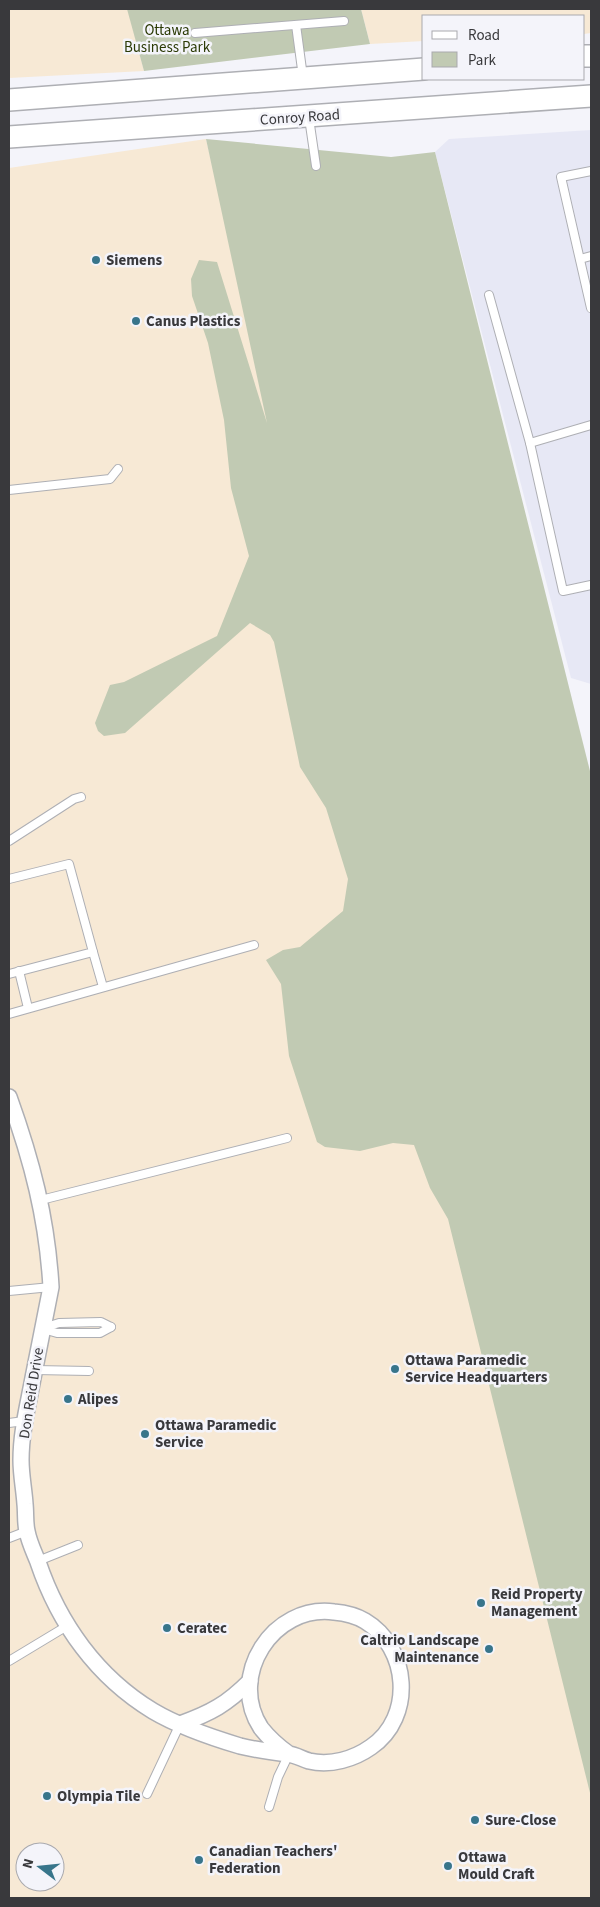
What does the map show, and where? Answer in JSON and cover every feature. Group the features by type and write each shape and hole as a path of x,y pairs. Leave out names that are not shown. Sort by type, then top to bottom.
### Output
{"main road":[{"path":"9,100 422,69"},
{"name":"Conroy Road","path":"9,137 591,96"}],"street":[{"name":"Don Reid Drive","path":"9,1096 32,1164 41,1200 52,1287 24,1421 22,1460 27,1531 47,1588 67,1626 87,1655 125,1691 154,1712 210,1737 248,1748 289,1754"},
{"name":"Don Reid Drive","path":"323,1610 347,1613 365,1621 381,1634 392,1650 400,1669 401,1682 398,1709 390,1728 375,1745 356,1757 334,1762 311,1762 289,1754 277,1745 261,1727 252,1705 250,1680 253,1663 261,1646 278,1627 300,1615 323,1610"},
{"name":"Don Reid Drive","path":"180,1724 212,1712 234,1697 250,1680"}],"lane":[{"path":"195,33 344,21"},
{"path":"296,25 303,79"},
{"path":"308,116 316,166"},
{"path":"591,171 561,177 591,308"},
{"path":"580,259 591,256"},
{"path":"488,295 530,442 563,591 591,585"},
{"path":"530,442 591,424"},
{"path":"9,490 110,479 118,469"},
{"path":"9,841 74,799 81,797"},
{"path":"9,879 69,864 102,987"},
{"path":"9,1014 254,945"},
{"path":"9,974 93,952"},
{"path":"19,972 28,1008"},
{"path":"41,1200 287,1138"},
{"path":"9,1291 52,1287"},
{"path":"101,1322 112,1327 100,1333 57,1333 42,1328 59,1323 101,1322"},
{"path":"34,1370 89,1371"},
{"path":"9,1423 24,1421"},
{"path":"9,1538 27,1531"},
{"path":"38,1561 78,1545"},
{"path":"9,1661 67,1626"},
{"path":"147,1794 180,1724"},
{"path":"269,1807 278,1777 289,1754"}],"shaded area":[{"path":"9,9 128,9 144,71 9,78"},
{"path":"361,9 591,9 591,33 585,34 585,15 422,15 422,41 370,44"},
{"path":"591,130 591,684 571,678 435,152 449,139"},
{"path":"206,139 562,1656 591,1771 591,1898 9,1898 9,168"}],"green space":[{"name":"Ottawa Business Park","path":"127,9 361,9 370,44 144,71"},
{"path":"206,139 391,157 435,152 591,775 591,1797 448,1219 430,1188 414,1145 393,1143 360,1151 325,1147 317,1142 289,1056 281,984 266,960 283,950 300,947 343,911 348,879 326,808 300,767 274,642 270,635 250,623 125,733 104,736 98,731 95,723 110,685 124,682 217,636 249,556 231,488 224,420 208,343 192,296 191,279 199,260 217,262 267,423"}],"place":[{"name":"Siemens","path":"96,260"},
{"name":"Canus Plastics","path":"136,321"},
{"name":"Ottawa Paramedic Service Headquarters","path":"395,1369"},
{"name":"Alipes","path":"68,1399"},
{"name":"Ottawa Paramedic Service","path":"145,1434"},
{"name":"Reid Property Management","path":"481,1603"},
{"name":"Ceratec","path":"167,1628"},
{"name":"Caltrio Landscape Maintenance","path":"489,1649"},
{"name":"Olympia Tile","path":"47,1796"},
{"name":"Sure-Close","path":"475,1820"},
{"name":"Canadian Teachers' Federation","path":"199,1860"},
{"name":"Ottawa Mould Craft","path":"448,1866"}]}
